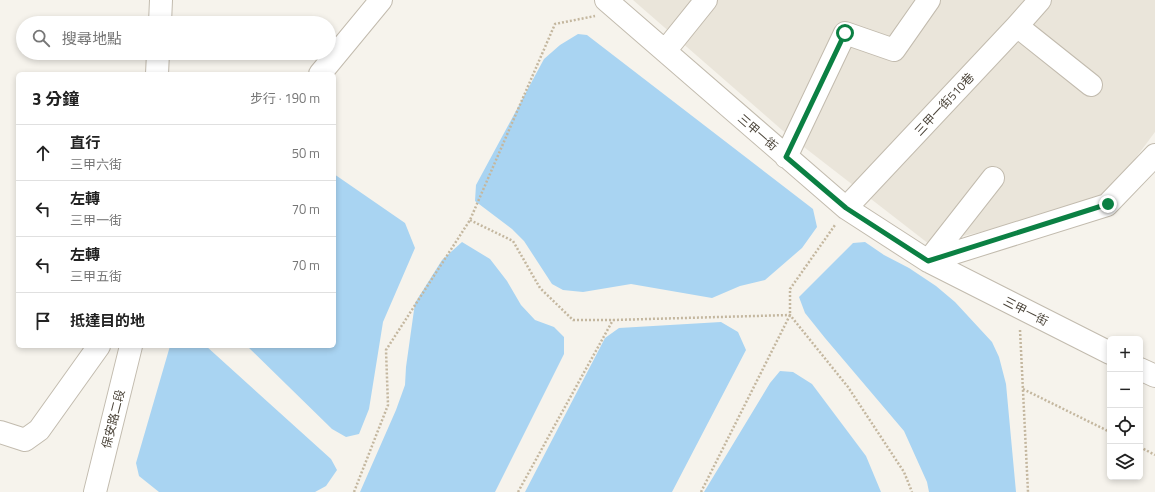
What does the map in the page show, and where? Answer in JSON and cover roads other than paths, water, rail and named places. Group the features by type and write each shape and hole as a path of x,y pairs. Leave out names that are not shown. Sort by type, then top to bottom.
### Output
{"street":[{"path":"160,16 161,0"},
{"path":"336,55 381,0"},
{"path":"665,51 706,0"},
{"path":"786,157 845,33 894,50 929,0"},
{"name":"三甲一街510巷","path":"846,208 1040,0"},
{"name":"三甲一街","path":"612,6 846,208 928,261 1107,351"},
{"path":"1017,26 1091,85"},
{"path":"157,72 158,60"},
{"path":"322,72 332,60"},
{"path":"928,261 1108,204 1155,155"},
{"path":"928,261 993,178"},
{"path":"0,432 25,440 39,430 98,348"},
{"name":"保安路二段","path":"95,492 131,348"},
{"path":"1143,370 1155,376"}],"water":[{"path":"578,34 587,35 813,209 817,227 802,248 765,280 740,286 712,298 631,284 583,292 563,290 552,284 524,241 512,229 475,201 476,185 544,59 560,45"},
{"path":"336,175 405,223 415,248 383,322 369,409 359,434 346,437 332,429 249,348 336,348"},
{"path":"462,242 490,259 507,281 521,305 535,320 554,327 564,337 564,354 495,492 360,492 396,410 405,385 415,303 442,260"},
{"path":"865,242 936,286 955,302 992,342 999,357 1006,384 1016,492 929,492 927,482 904,431 805,313 799,297 853,243"},
{"path":"721,322 738,332 746,350 672,492 525,492 605,338 619,328"},
{"path":"169,348 208,348 331,459 337,470 326,486 315,492 159,492 139,476 136,463"},
{"path":"780,371 793,372 812,384 866,456 881,492 704,492 770,383"}]}
